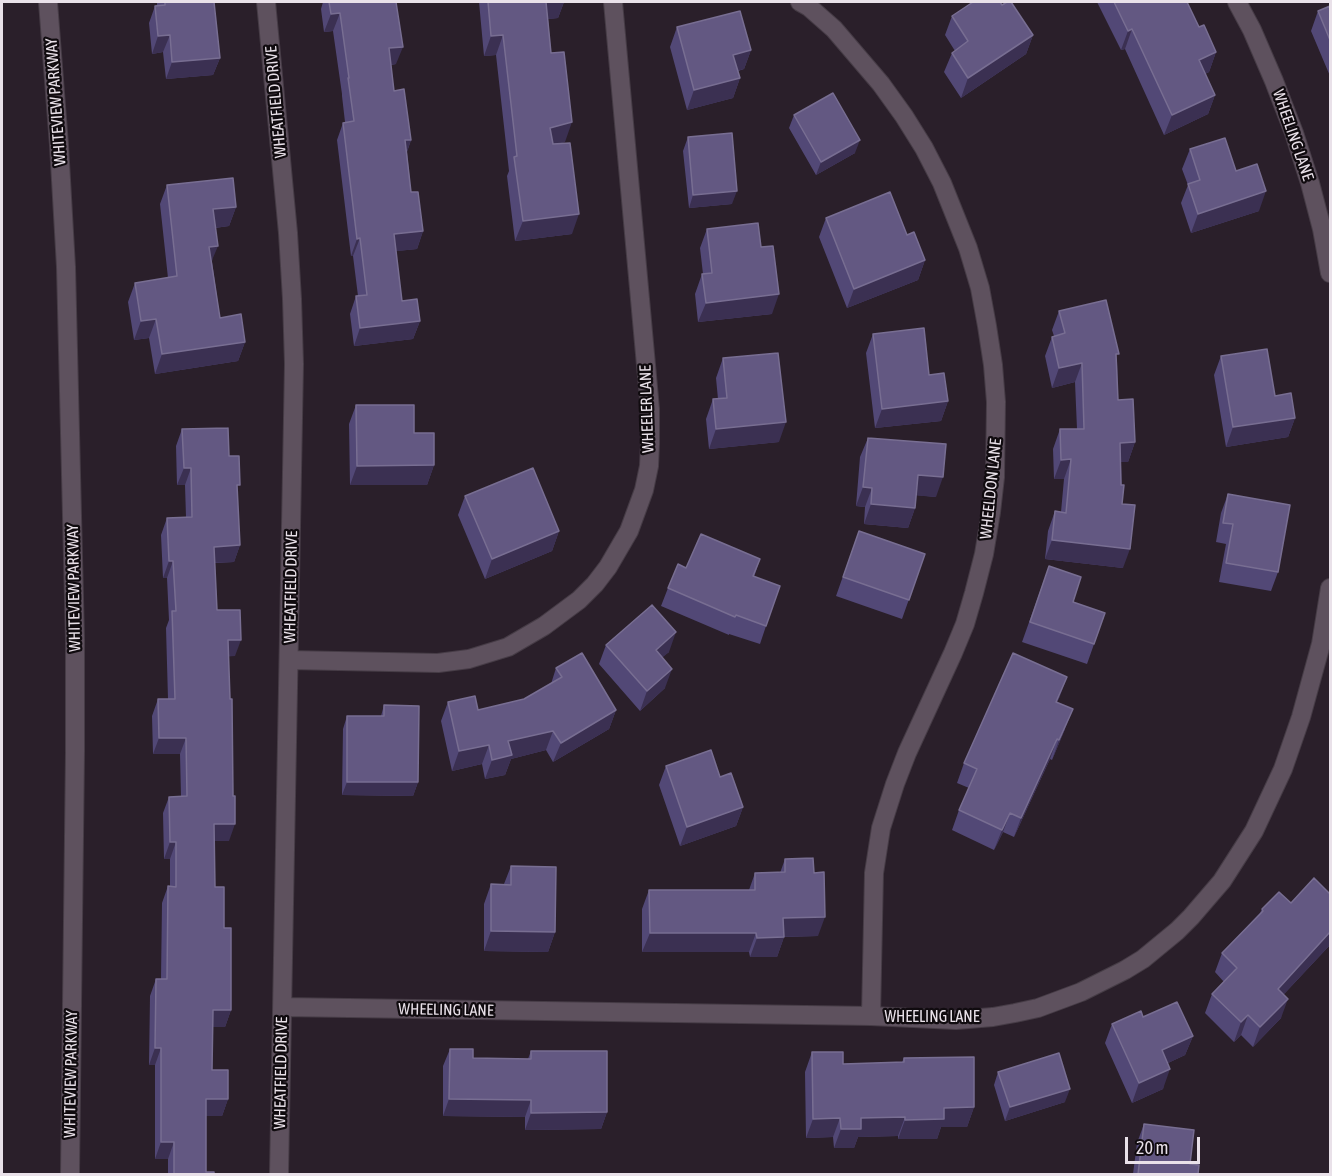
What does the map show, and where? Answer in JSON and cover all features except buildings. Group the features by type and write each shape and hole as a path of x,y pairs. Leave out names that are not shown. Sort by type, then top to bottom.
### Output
{"street":[{"name":"WHITEVIEW PARKWAY","path":"48,2 66,267 75,628 70,1174"},
{"name":"WHEATFIELD DRIVE","path":"266,2 288,233 294,364 279,1174"},
{"name":"WHEELER LANE","path":"289,660 438,663 470,659 508,647 544,626 579,600 608,567 629,531 644,490 649,466 650,409 613,2"},
{"name":"WHEELDON LANE","path":"800,2 834,29 881,84 924,148 942,183 968,248 980,288 992,356 996,402 993,500 984,554 974,593 953,653 899,774 881,828 874,873 871,1016"},
{"name":"WHEELING LANE","path":"1237,2 1270,71 1294,133 1310,183 1330,273"},
{"name":"WHEELING LANE","path":"282,1008 871,1016 956,1020 993,1017 1038,1008 1081,992 1143,959 1177,931 1227,874 1254,831 1274,790 1310,690 1321,644 1330,588"}]}
